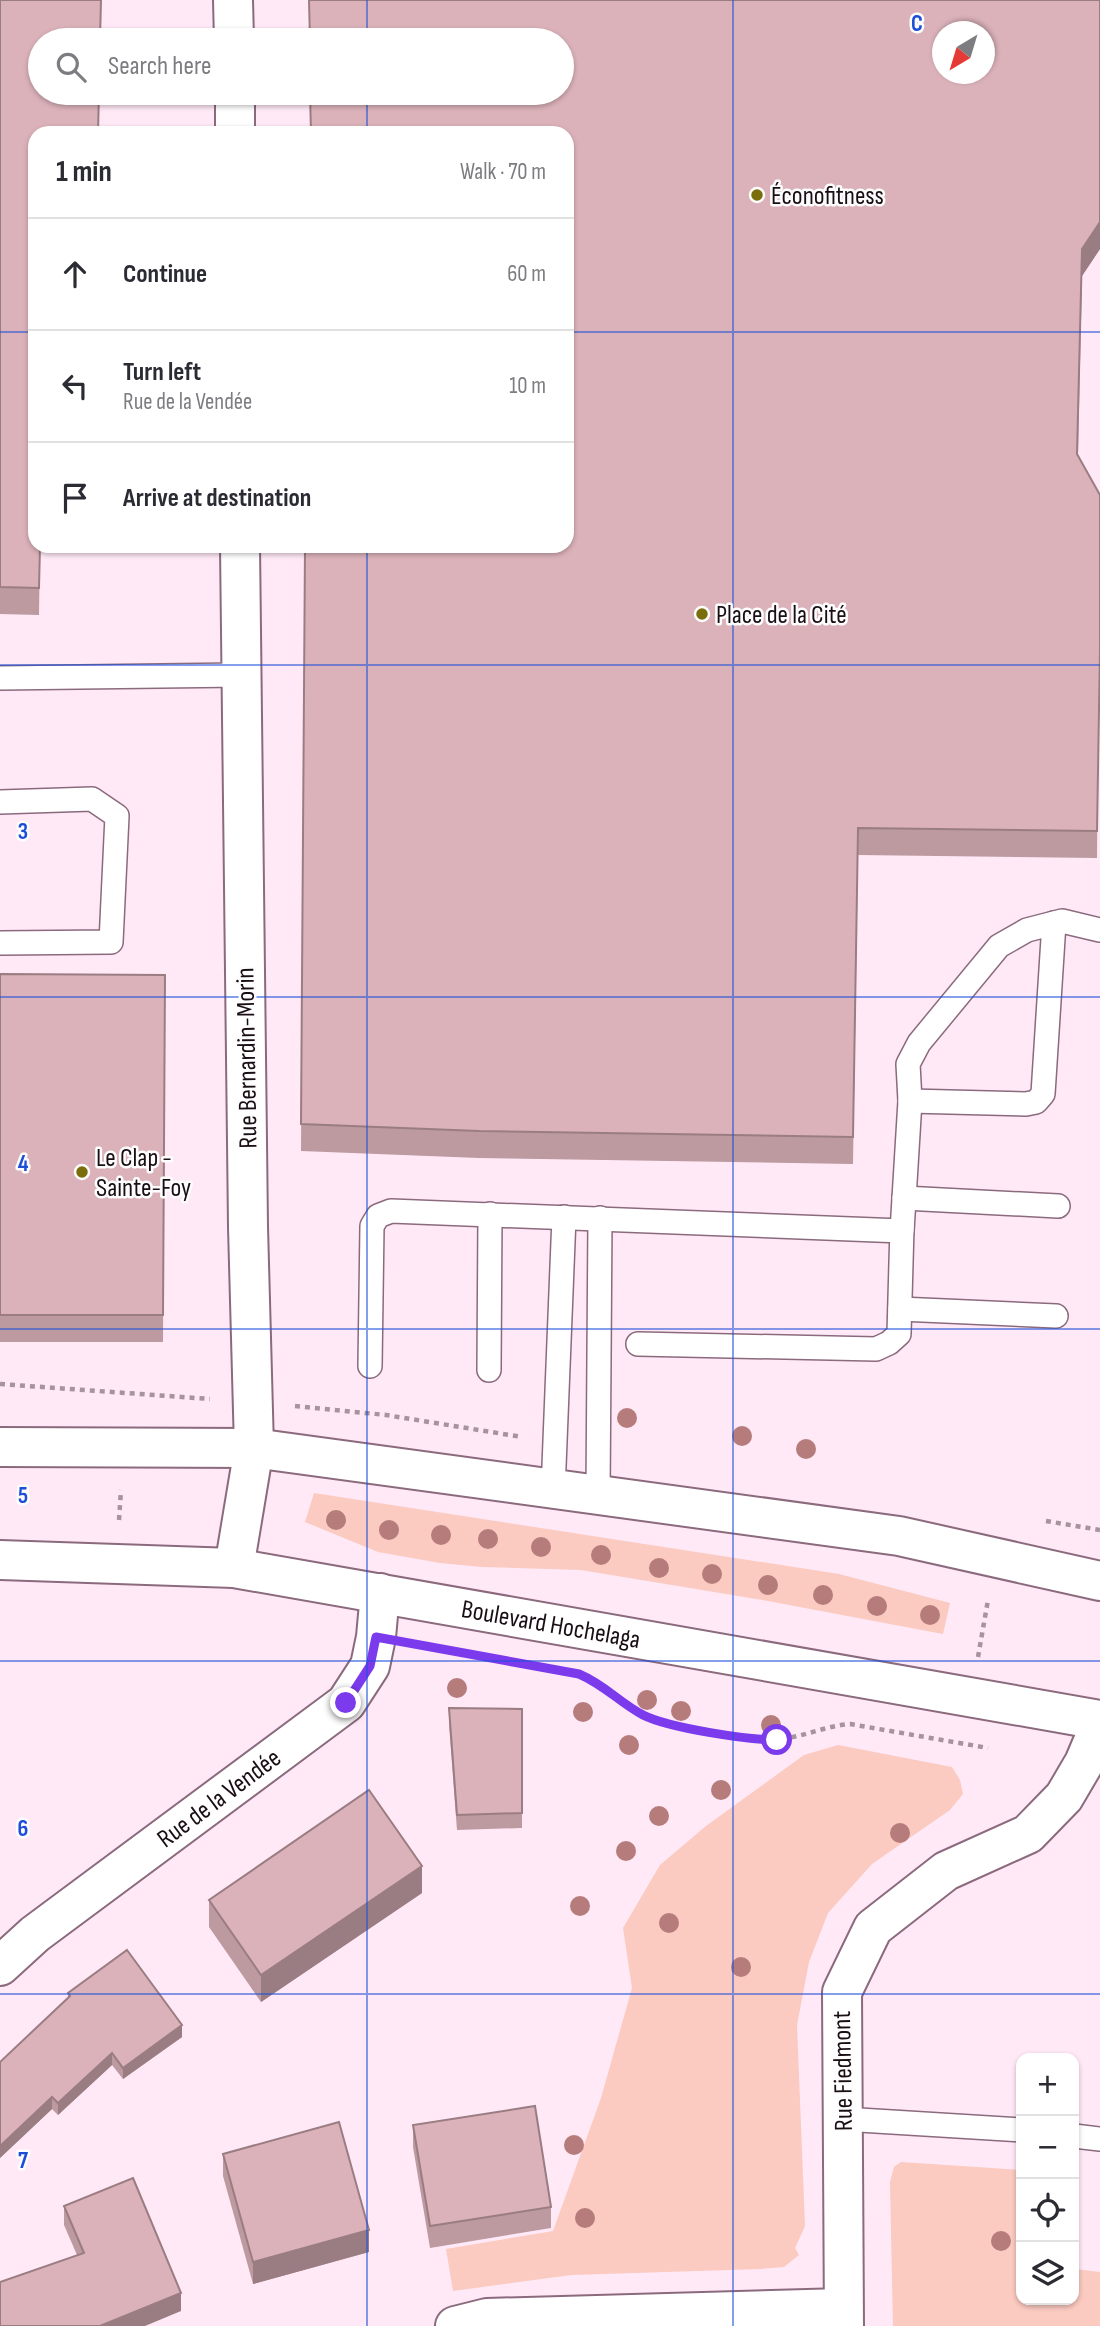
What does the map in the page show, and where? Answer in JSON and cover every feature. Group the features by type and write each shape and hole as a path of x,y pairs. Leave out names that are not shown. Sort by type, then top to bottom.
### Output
{"street":[{"path":"233,0 234,28"},
{"path":"235,105 235,126"},
{"name":"Rue Bernardin-Morin","path":"234,1568 254,1448 248,1227 240,553"},
{"path":"0,1447 254,1448 900,1536 1100,1581"},
{"name":"Boulevard Hochelaga","path":"0,1560 234,1568 1100,1720"},
{"name":"Rue de la Vendée","path":"0,1966 35,1934 346,1703 370,1666 380,1593"},
{"name":"Rue Fiedmont","path":"843,2317 842,1992 873,1928 946,1871 1028,1834 1064,1797 1084,1763 1100,1725"},
{"path":"455,2326 487,2318 843,2317"}],"lane":[{"path":"0,678 241,675"},
{"path":"0,803 92,799 117,816 111,942 0,943"},
{"path":"638,1344 876,1349 890,1343 899,1334 909,1101 908,1065 919,1043 999,946 1027,930 1062,921 1100,930"},
{"path":"909,1101 1026,1104 1036,1102 1043,1094 1054,923"},
{"path":"904,1198 1058,1206"},
{"path":"370,1366 372,1226 378,1216 391,1211 902,1231 902,1227"},
{"path":"489,1370 490,1214"},
{"path":"553,1490 564,1217"},
{"path":"598,1495 600,1218"},
{"path":"900,1309 1056,1317"},
{"path":"843,2119 1016,2130"},
{"path":"1079,2137 1100,2139"}],"path":[{"path":"116,1564 129,1393"},
{"path":"961,1744 996,1558"},
{"path":"579,1674 597,1681 643,1715 667,1723 720,1733 777,1740 798,1737 831,1726 850,1724 988,1748"}],"shaded area":[{"path":"314,1493 839,1574 950,1603 943,1634 581,1570 440,1563 378,1552 305,1522"},
{"path":"838,1745 952,1767 960,1780 963,1794 950,1810 872,1864 828,1913 809,1962 797,2025 805,2226 795,2248 799,2255 784,2267 571,2275 453,2291 446,2249 553,2231 601,2098 632,1988 623,1928 660,1865 706,1826 804,1755"},
{"path":"901,2162 1016,2170 1016,2305 1079,2305 1079,2270 1100,2272 1100,2326 893,2326 890,2182 894,2167"}],"building":[{"path":"0,0 101,0 100,28 28,28 28,105 99,105 98,126 28,126 28,553 40,553 39,588 0,587"},
{"name":"Place de la Cité","path":"309,0 1100,0 1100,222 1082,249 1077,454 1100,495 1097,831 858,828 853,1137 479,1131 301,1124 305,553 574,553 574,126 311,126 310,105 574,105 574,28 310,28"},
{"name":"Le Clap - Sainte-Foy","path":"0,974 165,975 163,1315 0,1315"},
{"path":"449,1708 522,1709 522,1813 457,1815"},
{"path":"369,1790 422,1866 261,1975 209,1900"},
{"path":"127,1950 182,2025 123,2068 112,2053 58,2103 52,2097 0,2146 0,2062 70,1996 68,1993"},
{"path":"535,2106 551,2207 430,2226 413,2125"},
{"path":"339,2122 369,2230 253,2262 223,2154"},
{"path":"133,2178 181,2293 100,2326 0,2326 0,2282 84,2253 64,2206"}],"place":[{"name":"Éconofitness","path":"757,195"},
{"name":"Place de la Cité","path":"702,614"},
{"name":"Le Clap - Sainte-Foy","path":"82,1172"}],"route":[{"path":"346,1703 370,1666 376,1637 579,1674 597,1681 643,1715 667,1723 760,1740 777,1740"}]}
